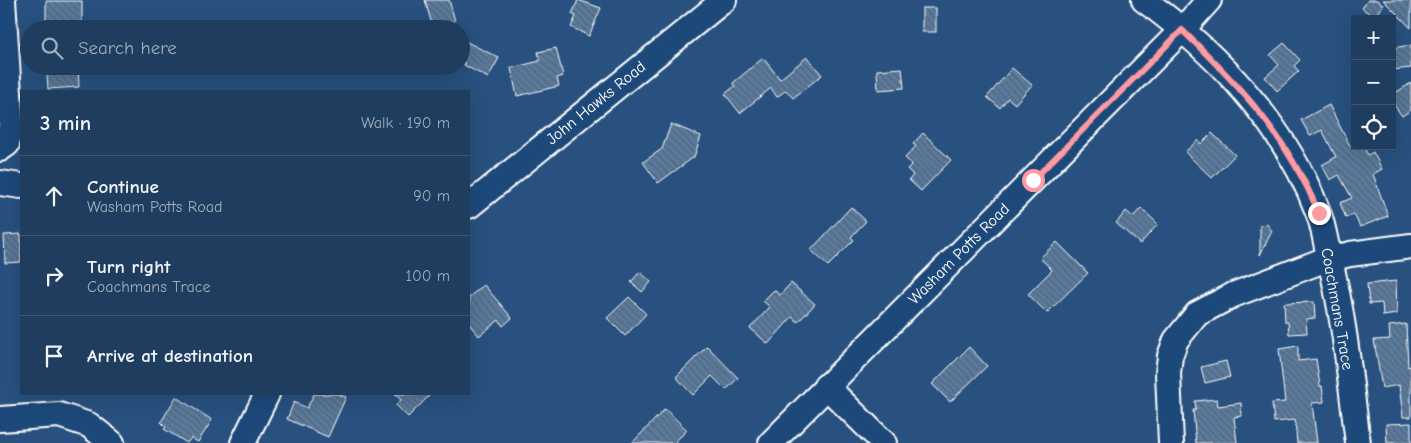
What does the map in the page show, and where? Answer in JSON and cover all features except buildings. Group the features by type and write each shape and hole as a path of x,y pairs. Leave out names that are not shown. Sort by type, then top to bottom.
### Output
{"street":[{"path":"0,150 6,144 16,126 3,0"},
{"name":"John Hawks Road","path":"470,205 724,0"},
{"name":"Coachmans Trace","path":"1144,0 1182,30 1251,99 1278,136 1310,192 1319,213 1341,316 1358,443"},
{"name":"Washam Potts Road","path":"772,443 826,386 1182,30 1209,0"},
{"path":"0,183 20,186"},
{"path":"1171,443 1169,403 1170,356 1176,340 1197,314 1210,305 1330,259 1411,246"},
{"path":"826,386 884,443"},
{"path":"243,443 267,395"},
{"path":"0,419 58,415 89,425 112,443"}],"route":[{"path":"1033,180 1182,30 1251,99 1278,136 1297,167 1319,213"}]}
